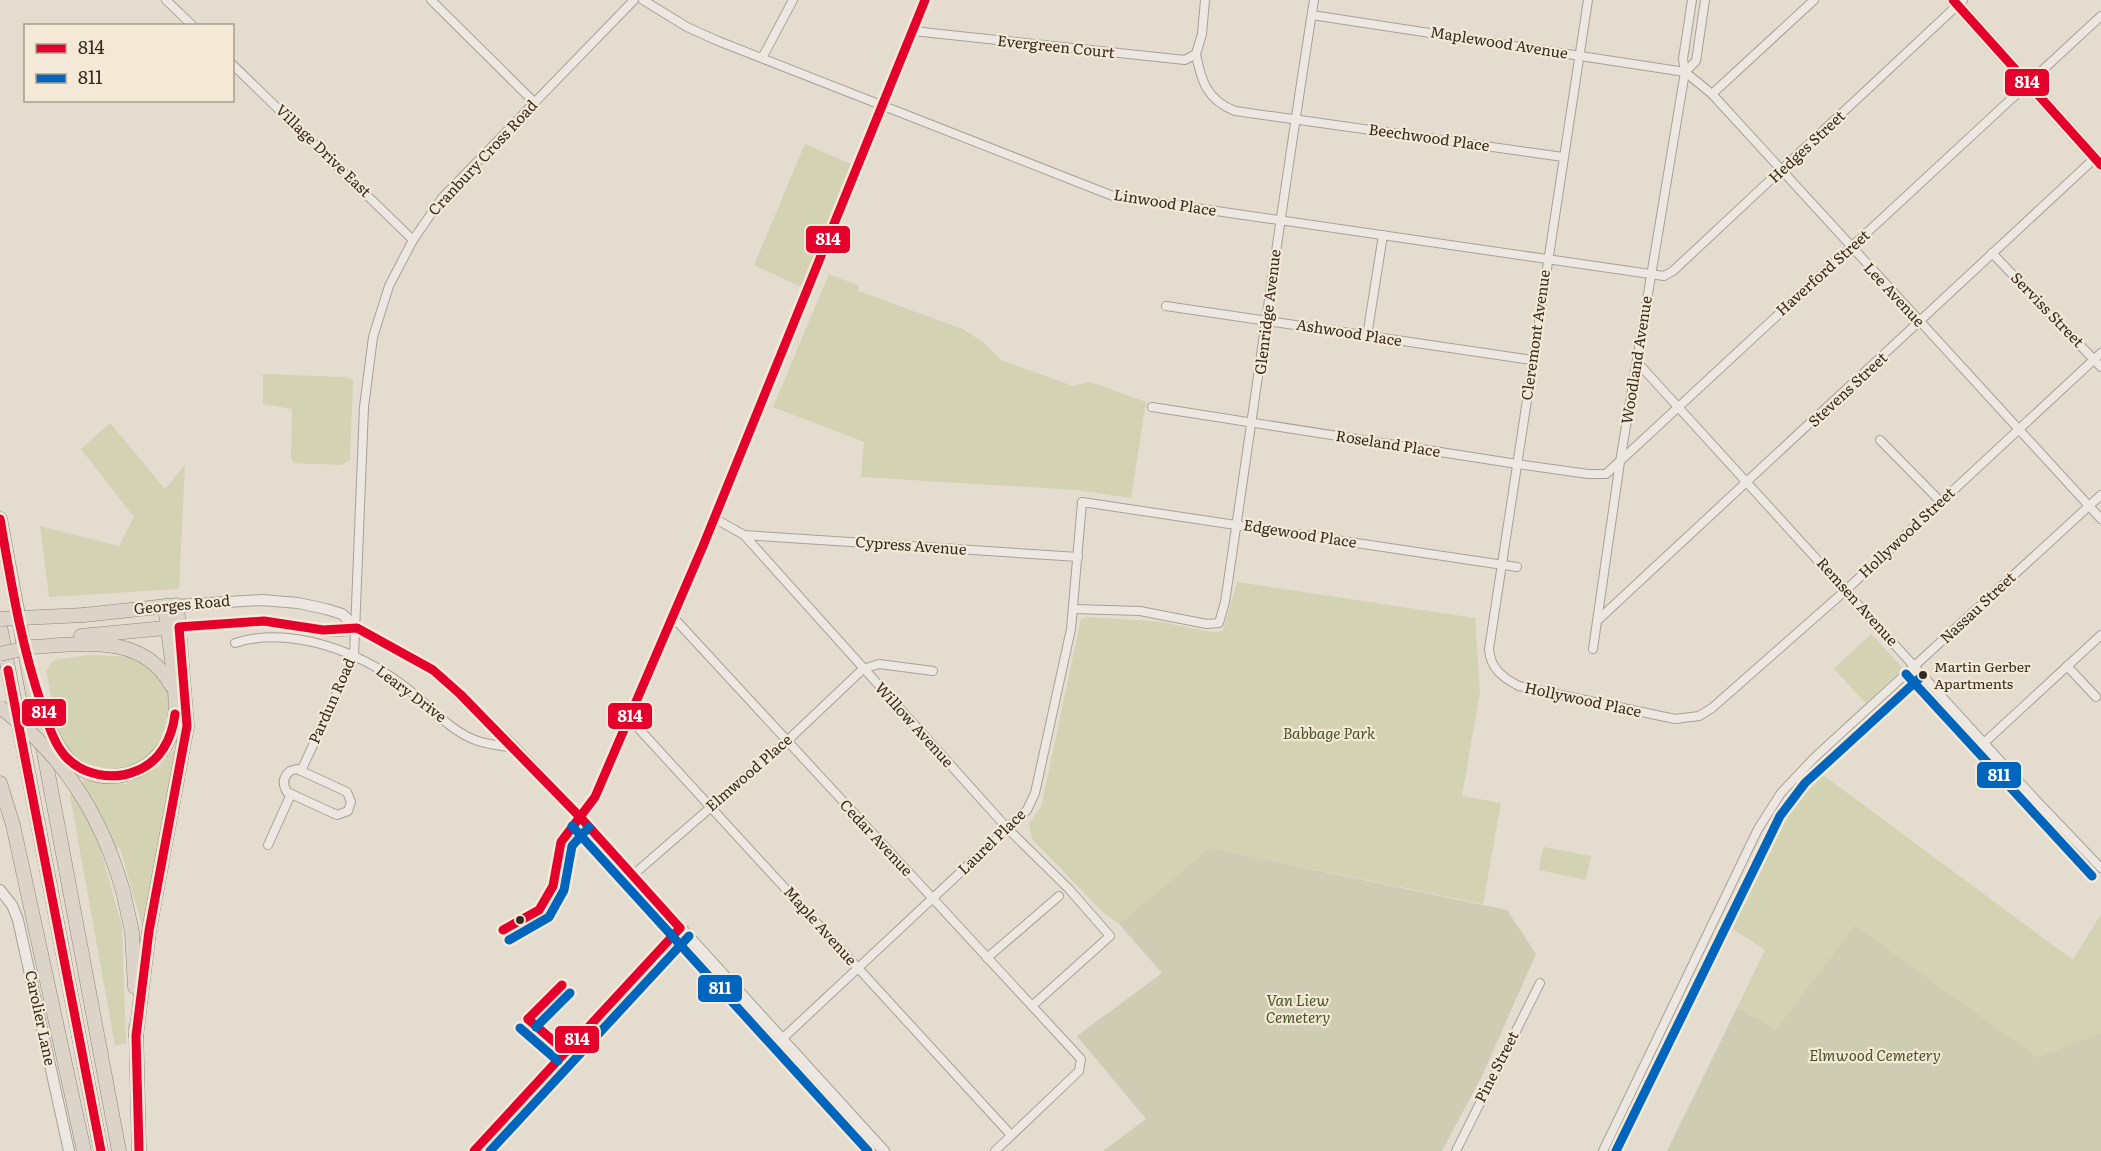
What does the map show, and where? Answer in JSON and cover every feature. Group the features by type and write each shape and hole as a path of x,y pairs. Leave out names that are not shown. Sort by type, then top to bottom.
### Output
{"highway":[{"path":"0,519 119,1151"},
{"path":"136,1036 148,941 187,726 171,606"},
{"name":"Georges Road","path":"0,619 84,615 171,606"},
{"path":"27,666 58,747 77,766 100,776 117,776 134,772 148,765 162,752 175,719 173,628"},
{"name":"Georges Road","path":"89,639 173,628"},
{"path":"1,630 101,1151"},
{"path":"0,654 32,646 89,639 141,654 156,665 173,690"},
{"path":"0,707 45,747 79,791 105,837 123,891 133,945 139,1151"},
{"path":"0,783 13,825 84,1151"}],"main road":[{"path":"1958,2 2027,84 2098,162"}],"street":[{"path":"166,0 191,24"},
{"path":"431,0 534,103"},
{"name":"Cranbury Cross Road","path":"357,628 364,407 374,337 389,286 413,240 442,198 634,0"},
{"name":"Linwood Place","path":"643,0 687,27 882,108 1113,196 1651,274"},
{"path":"762,58 793,0"},
{"path":"581,818 595,797 714,518 914,32 925,0"},
{"path":"1205,0 1202,34 1196,54 1200,78 1209,95 1220,105 1235,111 1295,119"},
{"name":"Glenridge Avenue","path":"1074,609 1140,612 1207,624 1219,623 1225,602 1253,422 1268,320 1279,220 1314,0"},
{"name":"Cleremont Avenue","path":"1496,670 1489,649 1588,0"},
{"name":"Woodland Avenue","path":"1593,649 1620,462 1685,72 1683,59 1692,0"},
{"name":"Woodland Avenue","path":"1685,72 1696,61 1705,0"},
{"path":"1712,94 1814,0"},
{"name":"Hedges Street","path":"1651,274 1669,274 1958,2"},
{"name":"Maplewood Avenue","path":"1312,15 1685,72"},
{"name":"Haverford Street","path":"1620,462 1677,406 1851,249 2101,16"},
{"name":"Evergreen Court","path":"914,32 1170,59 1185,60 1196,54"},
{"name":"Village Drive East","path":"234,66 413,240"},
{"name":"Lee Avenue","path":"1685,72 1712,94 1851,249 2101,519"},
{"name":"Beechwood Place","path":"1295,119 1563,157"},
{"name":"Stevens Street","path":"1599,619 1992,254 2098,162"},
{"path":"1367,336 1383,235"},
{"name":"Serviss Street","path":"1992,254 2097,357 2101,367"},
{"name":"Ashwood Place","path":"1166,306 1532,360"},
{"name":"Hollywood Street","path":"1675,719 1700,716 1712,708 1846,590 2097,357"},
{"name":"Remsen Avenue","path":"1638,363 2036,800 2101,868"},
{"name":"Roseland Place","path":"1152,407 1588,474 1606,474 1620,462"},
{"path":"1880,440 1941,502"},
{"name":"Nassau Street","path":"1603,1151 1770,810 1808,763 2101,495"},
{"name":"Edgewood Place","path":"1082,502 1517,567"},
{"name":"Laurel Place","path":"781,1040 1027,810 1035,793 1074,609 1082,502"},
{"name":"Willow Avenue","path":"714,518 744,535 1008,828 1069,889 1110,936 1032,1006"},
{"name":"Cypress Avenue","path":"744,535 1077,557"},
{"name":"Georges Road","path":"171,606 246,600 298,603 342,614 357,628 434,670 515,748 581,818 884,1151"},
{"name":"Cedar Avenue","path":"672,616 1081,1059 1079,1071 1011,1135"},
{"name":"Georges Road","path":"173,628 265,621 303,625 341,633 357,628"},
{"name":"Pardun Road","path":"291,794 285,788 285,777 290,771 301,771 354,656 357,628"},
{"path":"1985,742 2101,635"},
{"name":"Leary Drive","path":"235,643 254,637 285,638 354,656 404,686 454,726 477,741 515,748"},
{"path":"863,669 879,664 933,670"},
{"path":"2067,666 2096,697"},
{"name":"Elmwood Place","path":"633,875 787,741 863,669"},
{"name":"Hollywood Place","path":"1496,670 1519,686 1675,719"},
{"name":"Maple Avenue","path":"629,718 1011,1135"},
{"path":"268,845 291,794 337,815 348,811 351,807 351,798 347,792 301,771"},
{"name":"Carolier Lane","path":"0,890 12,905 18,921 69,1151"},
{"path":"987,958 1059,896"},
{"path":"474,1151 680,928"},
{"name":"Pine Street","path":"1456,1151 1540,983"},
{"path":"994,1151 1011,1135"}],"green space":[{"path":"805,144 858,167 808,290 754,265"},
{"path":"829,274 859,286 858,291 963,329 984,343 1001,360 1073,386 1090,382 1146,402 1131,498 1076,490 861,477 864,442 773,407"},
{"path":"263,374 346,377 353,380 350,460 341,465 294,463 291,458 292,409 263,404"},
{"path":"110,423 165,489 185,465 179,589 49,597 40,526 119,546 134,517 81,449"},
{"name":"Babbage Park","path":"1237,582 1475,618 1480,691 1462,796 1501,803 1483,904 1209,848 1119,924 1105,914 1032,839 1029,824 1041,807 1081,619 1090,617 1162,622 1210,632 1223,631"},
{"path":"1871,634 1903,668 1866,703 1834,669"},
{"path":"88,655 137,657 159,676 169,694 171,711 168,728 159,744 147,756 132,765 115,769 85,763 75,757 63,739 55,717 46,671 54,660"},
{"path":"182,739 143,929 120,848 101,852 122,926 126,1044 115,1045 70,796 85,779 126,784 160,766"},
{"path":"1823,775 2073,960 2101,914 2101,1033 2037,1057 1855,925 1776,1029 1737,1008 1765,950 1724,923 1772,829 1810,779"},
{"path":"1543,847 1591,856 1586,880 1539,870"},
{"name":"Van Liew Cemetery","path":"1209,848 1507,910 1536,954 1482,1076 1442,1151 1103,1151 1146,1119 1077,1036 1162,973 1119,924"},
{"name":"Elmwood Cemetery","path":"1855,925 2037,1057 2101,1033 2101,1151 1667,1151 1737,1008 1776,1029"}],"transit line":[{"name":"814","path":"503,930 539,910 553,886 561,842 595,797 703,546 925,0"},
{"name":"814","path":"1953,0 2101,165"},
{"name":"814","path":"0,519 28,660 51,732 65,756 80,768 107,776 136,771 158,756 168,741 175,714"},
{"name":"814","path":"139,1151 136,1036 149,931 187,726 179,627 264,621 323,630 357,628 433,670 460,694 581,818 680,928"},
{"name":"814","path":"8,670 101,1151"},
{"name":"811","path":"1906,674 2092,876"},
{"name":"811","path":"1616,1151 1780,816 1805,783 1923,675"},
{"name":"811","path":"572,826 868,1151"},
{"name":"811","path":"509,940 549,917 564,890 572,846 589,827"},
{"name":"814","path":"474,1151 680,928"},
{"name":"811","path":"490,1151 689,936"},
{"name":"814","path":"528,1019 562,985"},
{"name":"811","path":"536,1027 570,993"},
{"name":"814","path":"528,1019 566,1052"},
{"name":"811","path":"520,1028 558,1061"}],"place":[{"name":"Martin Gerber Apartments","path":"1923,675"}]}
